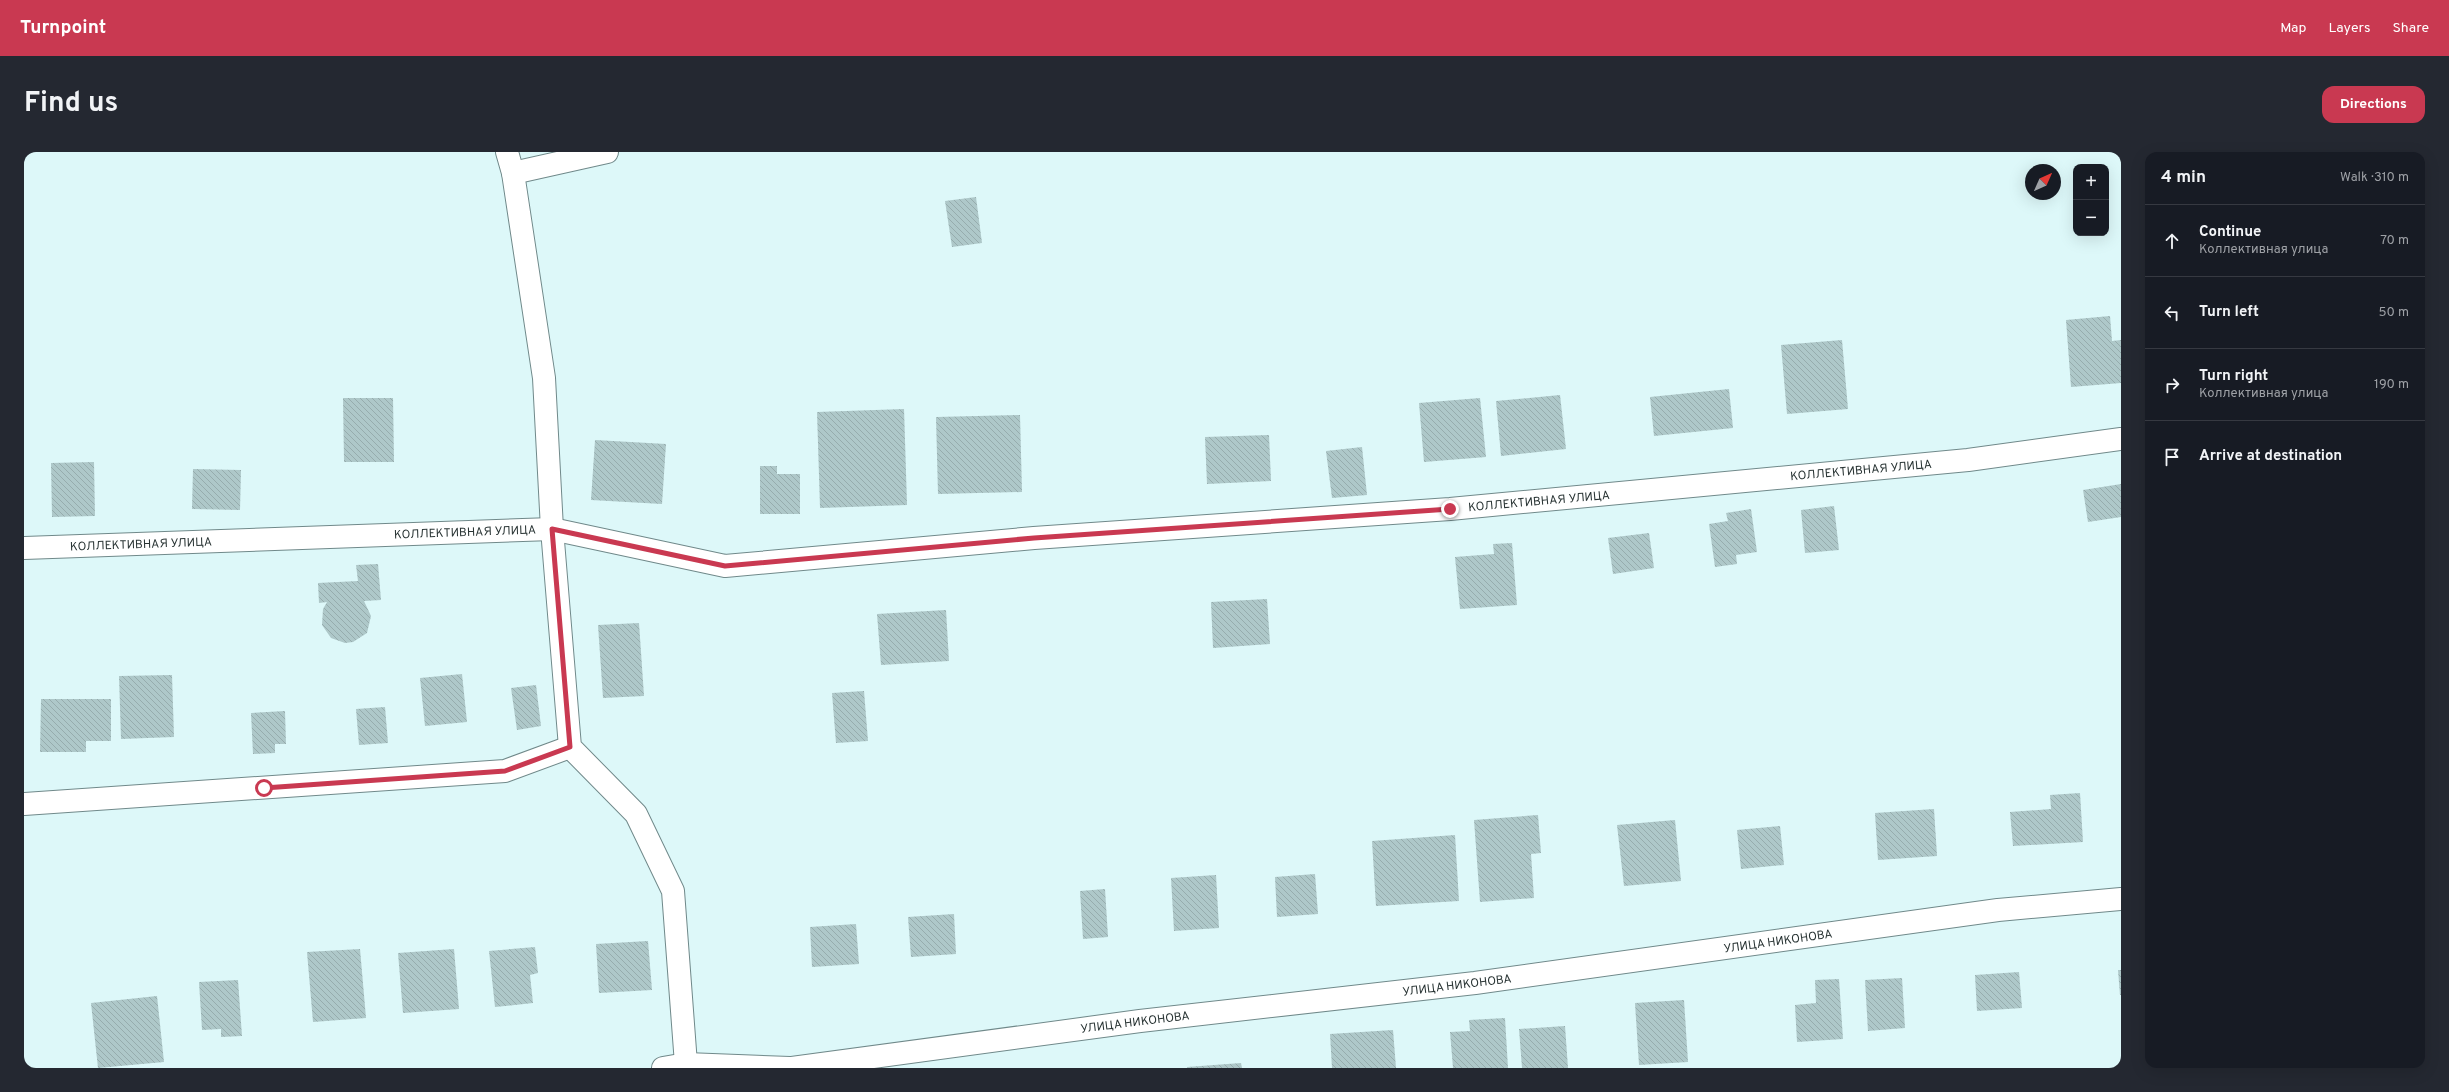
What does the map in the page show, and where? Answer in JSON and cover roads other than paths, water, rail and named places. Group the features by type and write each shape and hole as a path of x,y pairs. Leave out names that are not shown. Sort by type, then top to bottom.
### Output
{"street":[{"path":"507,152 513,173 544,378 552,529 570,747 636,814 673,891 686,1064"},
{"path":"513,173 607,152"},
{"name":"КОЛЛЕКТИВНАЯ УЛИЦА","path":"24,548 552,529 725,566 1034,538 1450,509 1968,460 2121,439"},
{"path":"24,804 505,771 570,747"},
{"name":"УЛИЦА НИКОНОВА","path":"663,1068 686,1064 791,1068 1140,1021 1475,983 1998,910 2121,899"}]}
